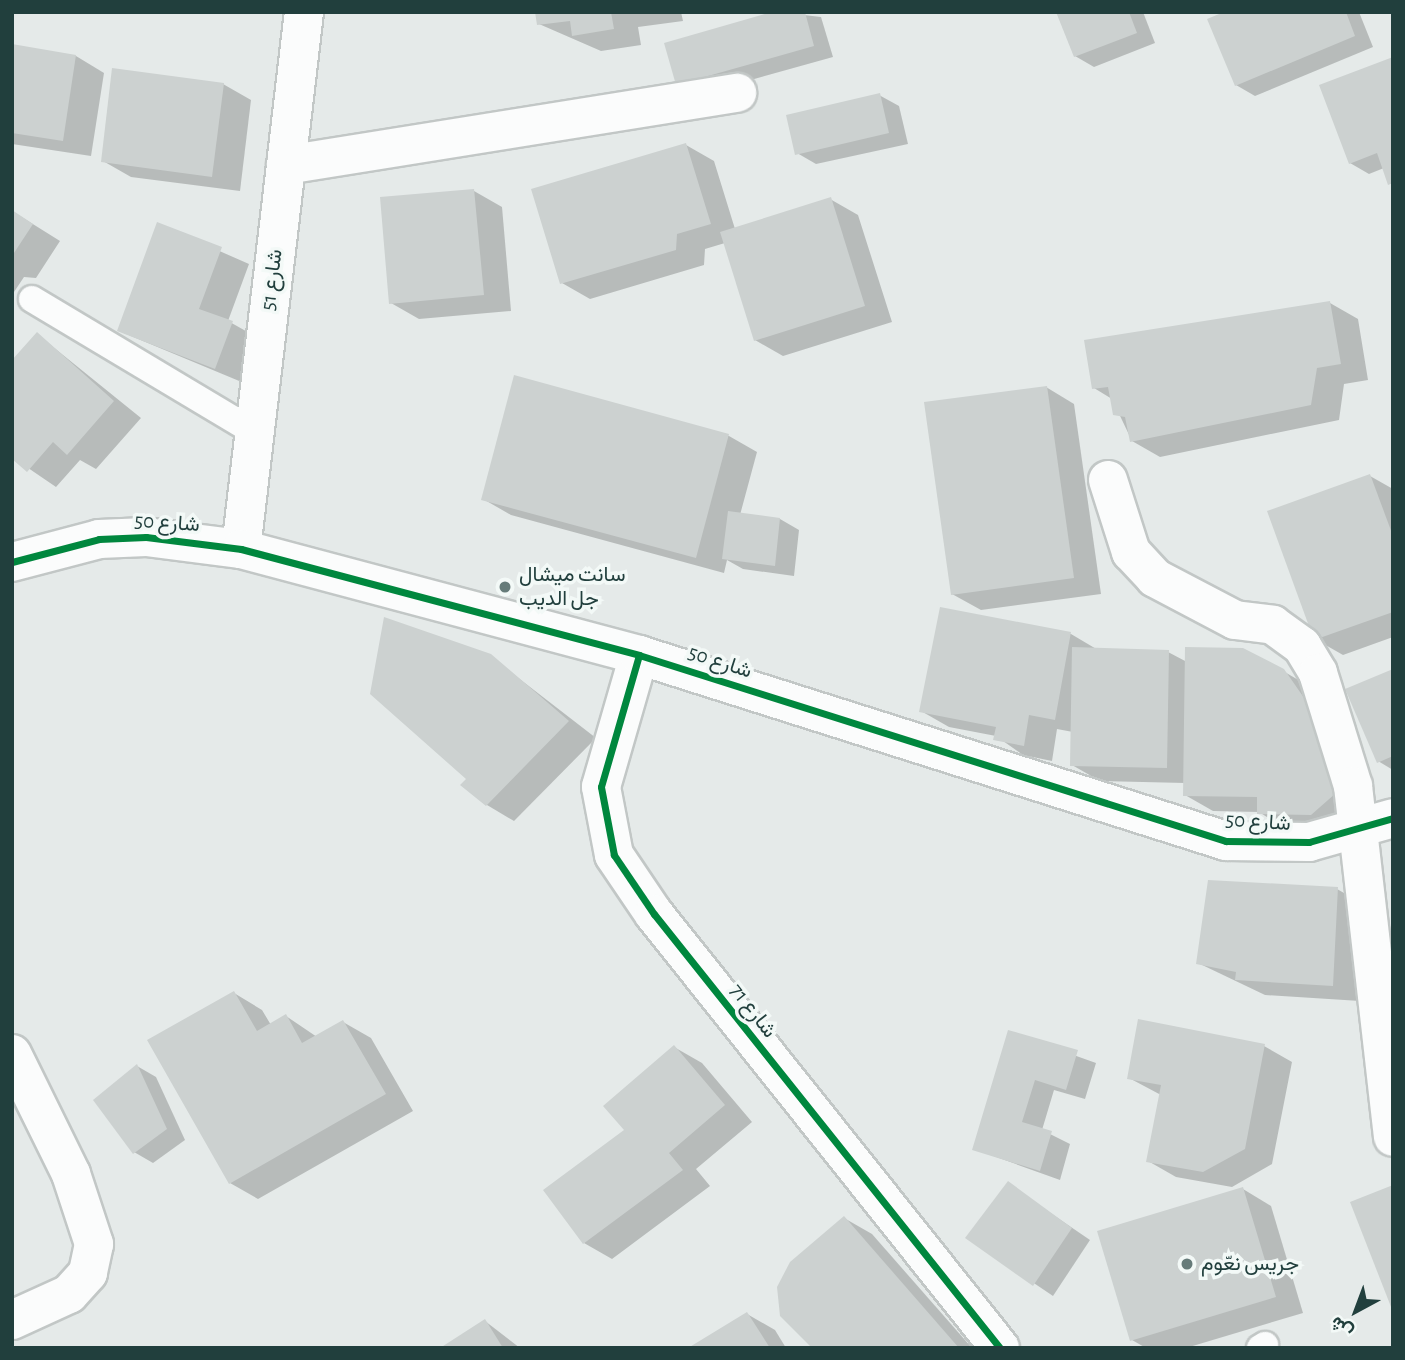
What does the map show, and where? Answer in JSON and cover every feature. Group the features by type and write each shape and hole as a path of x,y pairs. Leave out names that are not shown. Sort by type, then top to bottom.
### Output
{"street":[{"name":"شارع 51","path":"241,549 304,12"},
{"path":"286,164 737,93"},
{"path":"1108,480 1130,552 1155,578 1235,620 1273,625 1302,646 1318,673 1350,773 1376,825 1393,1137"},
{"name":"شارع 50","path":"17,551 146,537 241,549 639,655 1227,841 1271,845 1376,825"},
{"name":"شارع 71","path":"639,655 601,787 614,855 654,914 1000,1348"},
{"path":"12,1054 71,1174 94,1244 88,1273 69,1294 12,1321"}],"lane":[{"path":"32,299 254,432"}],"building":[{"path":"535,12 611,12 614,29 572,36 570,21 537,25"},
{"path":"772,12 805,12 814,46 676,85 664,43"},
{"path":"1056,12 1129,12 1137,33 1074,57"},
{"path":"1224,12 1346,12 1355,36 1235,86 1207,19"},
{"path":"12,44 76,55 63,141 12,133"},
{"path":"1393,57 1393,183 1388,185 1377,153 1349,164 1319,85"},
{"path":"112,68 224,83 212,177 101,162"},
{"path":"880,93 889,133 795,155 786,115"},
{"path":"686,143 711,224 677,234 676,250 560,284 531,189"},
{"path":"474,189 484,295 389,304 380,197"},
{"path":"831,197 865,306 754,341 720,232"},
{"path":"12,210 33,224 12,256"},
{"path":"157,222 222,247 199,309 233,321 215,369 117,331"},
{"path":"1330,301 1341,364 1317,368 1311,405 1130,442 1125,417 1113,415 1108,387 1092,389 1084,340"},
{"path":"37,332 114,401 67,455 53,442 27,472 12,459 12,360"},
{"path":"514,375 729,434 696,558 481,500"},
{"path":"1047,386 1074,578 951,595 924,402"},
{"path":"1370,474 1393,536 1393,612 1314,640 1267,511"},
{"path":"728,511 780,518 775,566 722,559"},
{"path":"940,607 1071,632 1055,720 1029,715 1024,746 993,740 996,727 919,712"},
{"path":"384,617 491,654 569,721 486,806 460,785 466,779 370,694"},
{"path":"1072,647 1169,650 1167,768 1070,766"},
{"path":"1185,647 1243,648 1284,669 1309,705 1336,793 1311,815 1257,814 1257,797 1183,796"},
{"path":"1393,669 1393,756 1377,763 1345,689"},
{"path":"1208,880 1338,887 1333,986 1235,980 1236,972 1196,964"},
{"path":"234,991 257,1031 286,1014 302,1043 343,1020 386,1094 229,1184 147,1040"},
{"path":"1138,1019 1265,1044 1245,1149 1203,1172 1146,1162 1161,1085 1127,1079"},
{"path":"1008,1030 1078,1050 1066,1090 1035,1080 1022,1122 1052,1131 1040,1171 972,1150"},
{"path":"674,1045 725,1105 669,1153 683,1170 583,1244 543,1190 624,1130 603,1106"},
{"path":"137,1064 167,1129 133,1154 93,1100"},
{"path":"1008,1181 1072,1228 1033,1286 965,1238"},
{"path":"1393,1185 1393,1312 1350,1202"},
{"name":"جريس نعّوم","path":"1243,1187 1276,1297 1130,1341 1097,1231"},
{"path":"844,1216 959,1348 812,1348 780,1316 777,1287 790,1262"},
{"path":"747,1312 770,1348 688,1348"},
{"path":"485,1319 503,1348 440,1348"}],"cycle path":[{"path":"12,562 99,539 146,537 241,549 639,655 1226,841 1309,842 1393,818"},
{"path":"639,655 601,787 614,855 654,914 1000,1348"}],"place":[{"name":"سانت ميشال جل الديب","path":"505,587"},
{"name":"جريس نعّوم","path":"1187,1264"}]}
